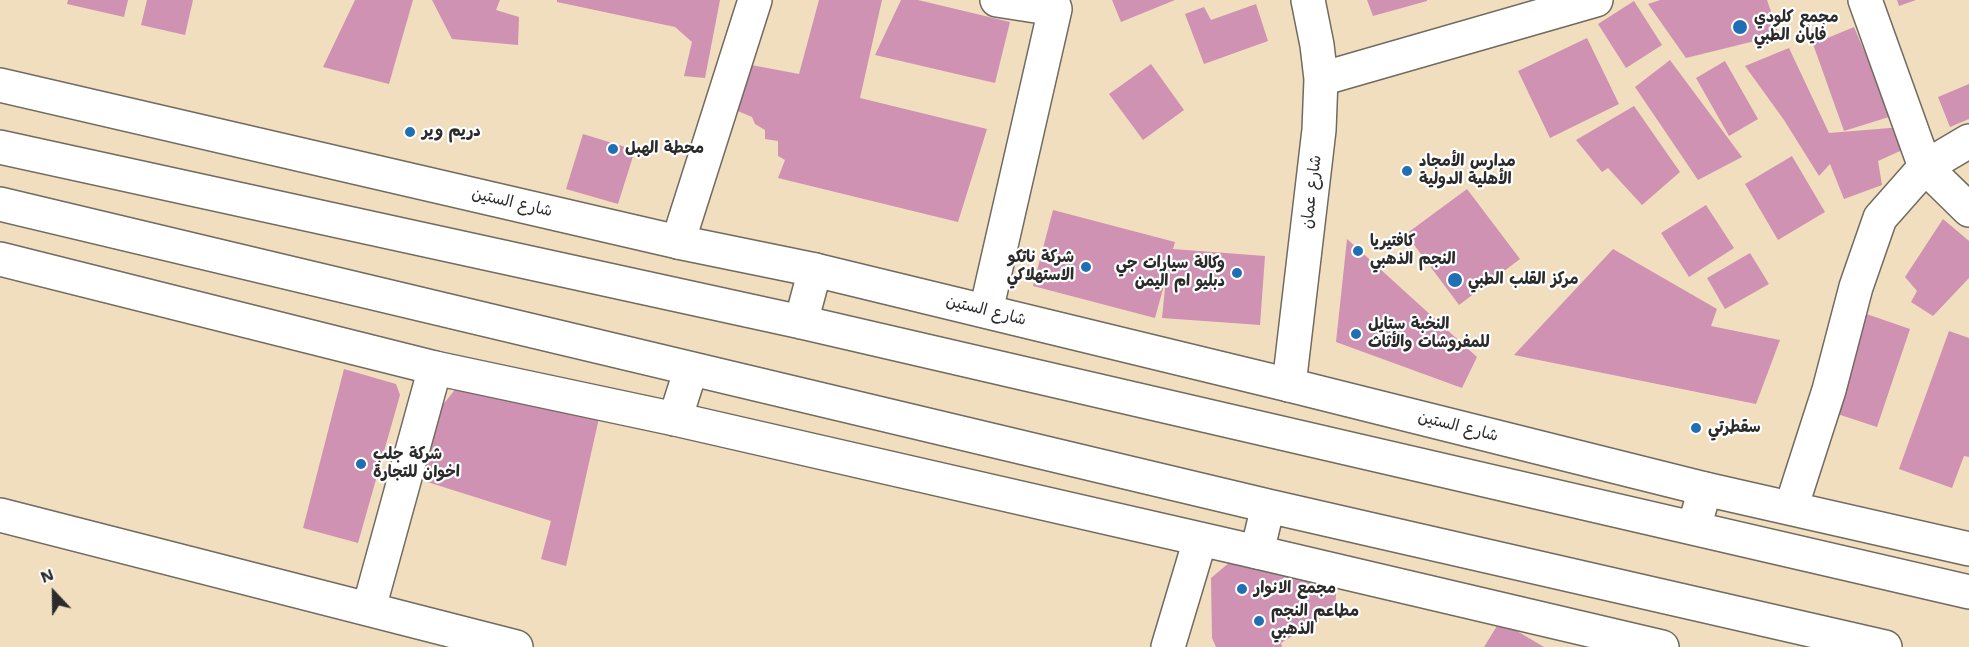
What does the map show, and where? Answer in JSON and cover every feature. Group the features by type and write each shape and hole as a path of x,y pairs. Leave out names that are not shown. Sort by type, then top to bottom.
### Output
{"main road":[{"path":"678,242 755,0"},
{"path":"986,311 1053,5 997,0"},
{"name":"شارع عمان","path":"1289,385 1319,130 1321,79 1308,0"},
{"path":"1321,79 1596,0"},
{"path":"1865,0 1925,167 1969,210"},
{"name":"شارع الستين","path":"0,85 678,242 815,270 1705,489 1969,549"},
{"path":"1791,508 1829,390 1856,287 1880,218 1925,167 1969,141"},
{"path":"0,147 801,322 1969,592"},
{"path":"0,204 1268,506 1885,647"},
{"path":"0,259 435,368 675,419 1662,647"},
{"path":"801,322 815,270"},
{"path":"369,608 435,368"},
{"path":"675,419 691,369"},
{"path":"1694,528 1705,489"},
{"path":"1257,552 1268,506"},
{"path":"0,515 516,647"},
{"path":"1167,647 1200,540"}],"building":[{"path":"68,0 128,0 124,17 67,4"},
{"path":"147,0 193,0 185,35 141,25"},
{"path":"355,0 413,0 389,84 323,67"},
{"path":"432,0 500,0 496,10 519,17 518,45 452,39"},
{"path":"557,0 720,0 705,78 684,76 692,42 675,27 557,2"},
{"path":"819,0 882,0 860,98 987,129 958,222 778,178 785,160 778,156 778,141 765,139 765,130 755,124 752,117 733,109 746,64 799,74"},
{"path":"901,0 918,0 1010,22 995,83 875,55"},
{"path":"1112,0 1175,0 1121,22"},
{"path":"1367,0 1427,0 1427,1 1373,16"},
{"path":"1660,0 1767,0 1779,35 1686,58 1648,4"},
{"path":"1897,0 1916,0 1899,6"},
{"path":"1634,1 1662,45 1626,68 1598,24"},
{"path":"1256,4 1268,41 1204,64 1185,14 1204,7 1211,20"},
{"path":"1854,27 1892,116 1844,131 1813,44"},
{"path":"1587,38 1619,104 1550,138 1518,71"},
{"path":"1789,48 1829,133 1902,127 1911,146 1878,161 1882,185 1844,199 1830,164 1819,176 1784,120 1745,66"},
{"path":"1670,60 1742,157 1698,180 1635,87"},
{"path":"1725,61 1758,119 1729,136 1696,78"},
{"path":"1151,64 1184,110 1143,140 1109,94"},
{"path":"1969,84 1969,119 1950,127 1938,97"},
{"path":"1634,106 1680,172 1642,205 1608,168 1602,172 1576,140"},
{"path":"583,134 635,150 618,204 566,189"},
{"path":"1792,156 1825,212 1778,240 1745,184"},
{"path":"1467,189 1520,259 1459,305 1406,234"},
{"path":"1706,205 1734,248 1689,277 1661,233"},
{"path":"1053,210 1175,242 1173,249 1265,256 1260,325 1162,318 1166,278 1155,318 1033,286"},
{"path":"1943,219 1969,241 1969,278 1933,316 1911,302 1917,291 1905,277"},
{"path":"1347,239 1477,357 1462,388 1336,342"},
{"path":"1613,249 1717,309 1711,326 1780,340 1756,404 1514,355"},
{"path":"1750,253 1769,284 1725,309 1707,278"},
{"path":"1849,308 1910,329 1877,427 1816,407"},
{"path":"1949,331 1969,338 1969,457 1964,456 1952,488 1899,469"},
{"path":"344,369 396,384 400,395 358,543 303,528"},
{"path":"470,371 603,400 566,566 541,559 551,521 421,480 437,412"},
{"path":"1242,552 1337,581 1335,609 1281,643 1282,647 1216,647 1212,638 1211,578"},
{"path":"1500,621 1544,647 1484,647"}],"place":[{"name":"مجمع كلودي فايان الطبي","path":"1740,27"},
{"name":"دريم وير","path":"410,132"},
{"name":"محطة الهبل","path":"613,149"},
{"name":"مدارس الأمجاد الأهلية الدولية","path":"1407,171"},
{"name":"كافتيريا النجم الذهبي","path":"1358,251"},
{"name":"شركة ناتكو الاستهلاكي","path":"1086,267"},
{"name":"وكالة سيارات جي دبليو ام اليمن","path":"1237,273"},
{"name":"مركز القلب الطبي","path":"1455,280"},
{"name":"النخبة ستايل للمفروشات والأثاث","path":"1356,334"},
{"name":"سقطرتي","path":"1696,428"},
{"name":"شركة جلب اخوان للتجارة","path":"361,464"},
{"name":"مجمع الانوار","path":"1242,589"},
{"name":"مطاعم النجم الذهبي","path":"1259,621"}]}
